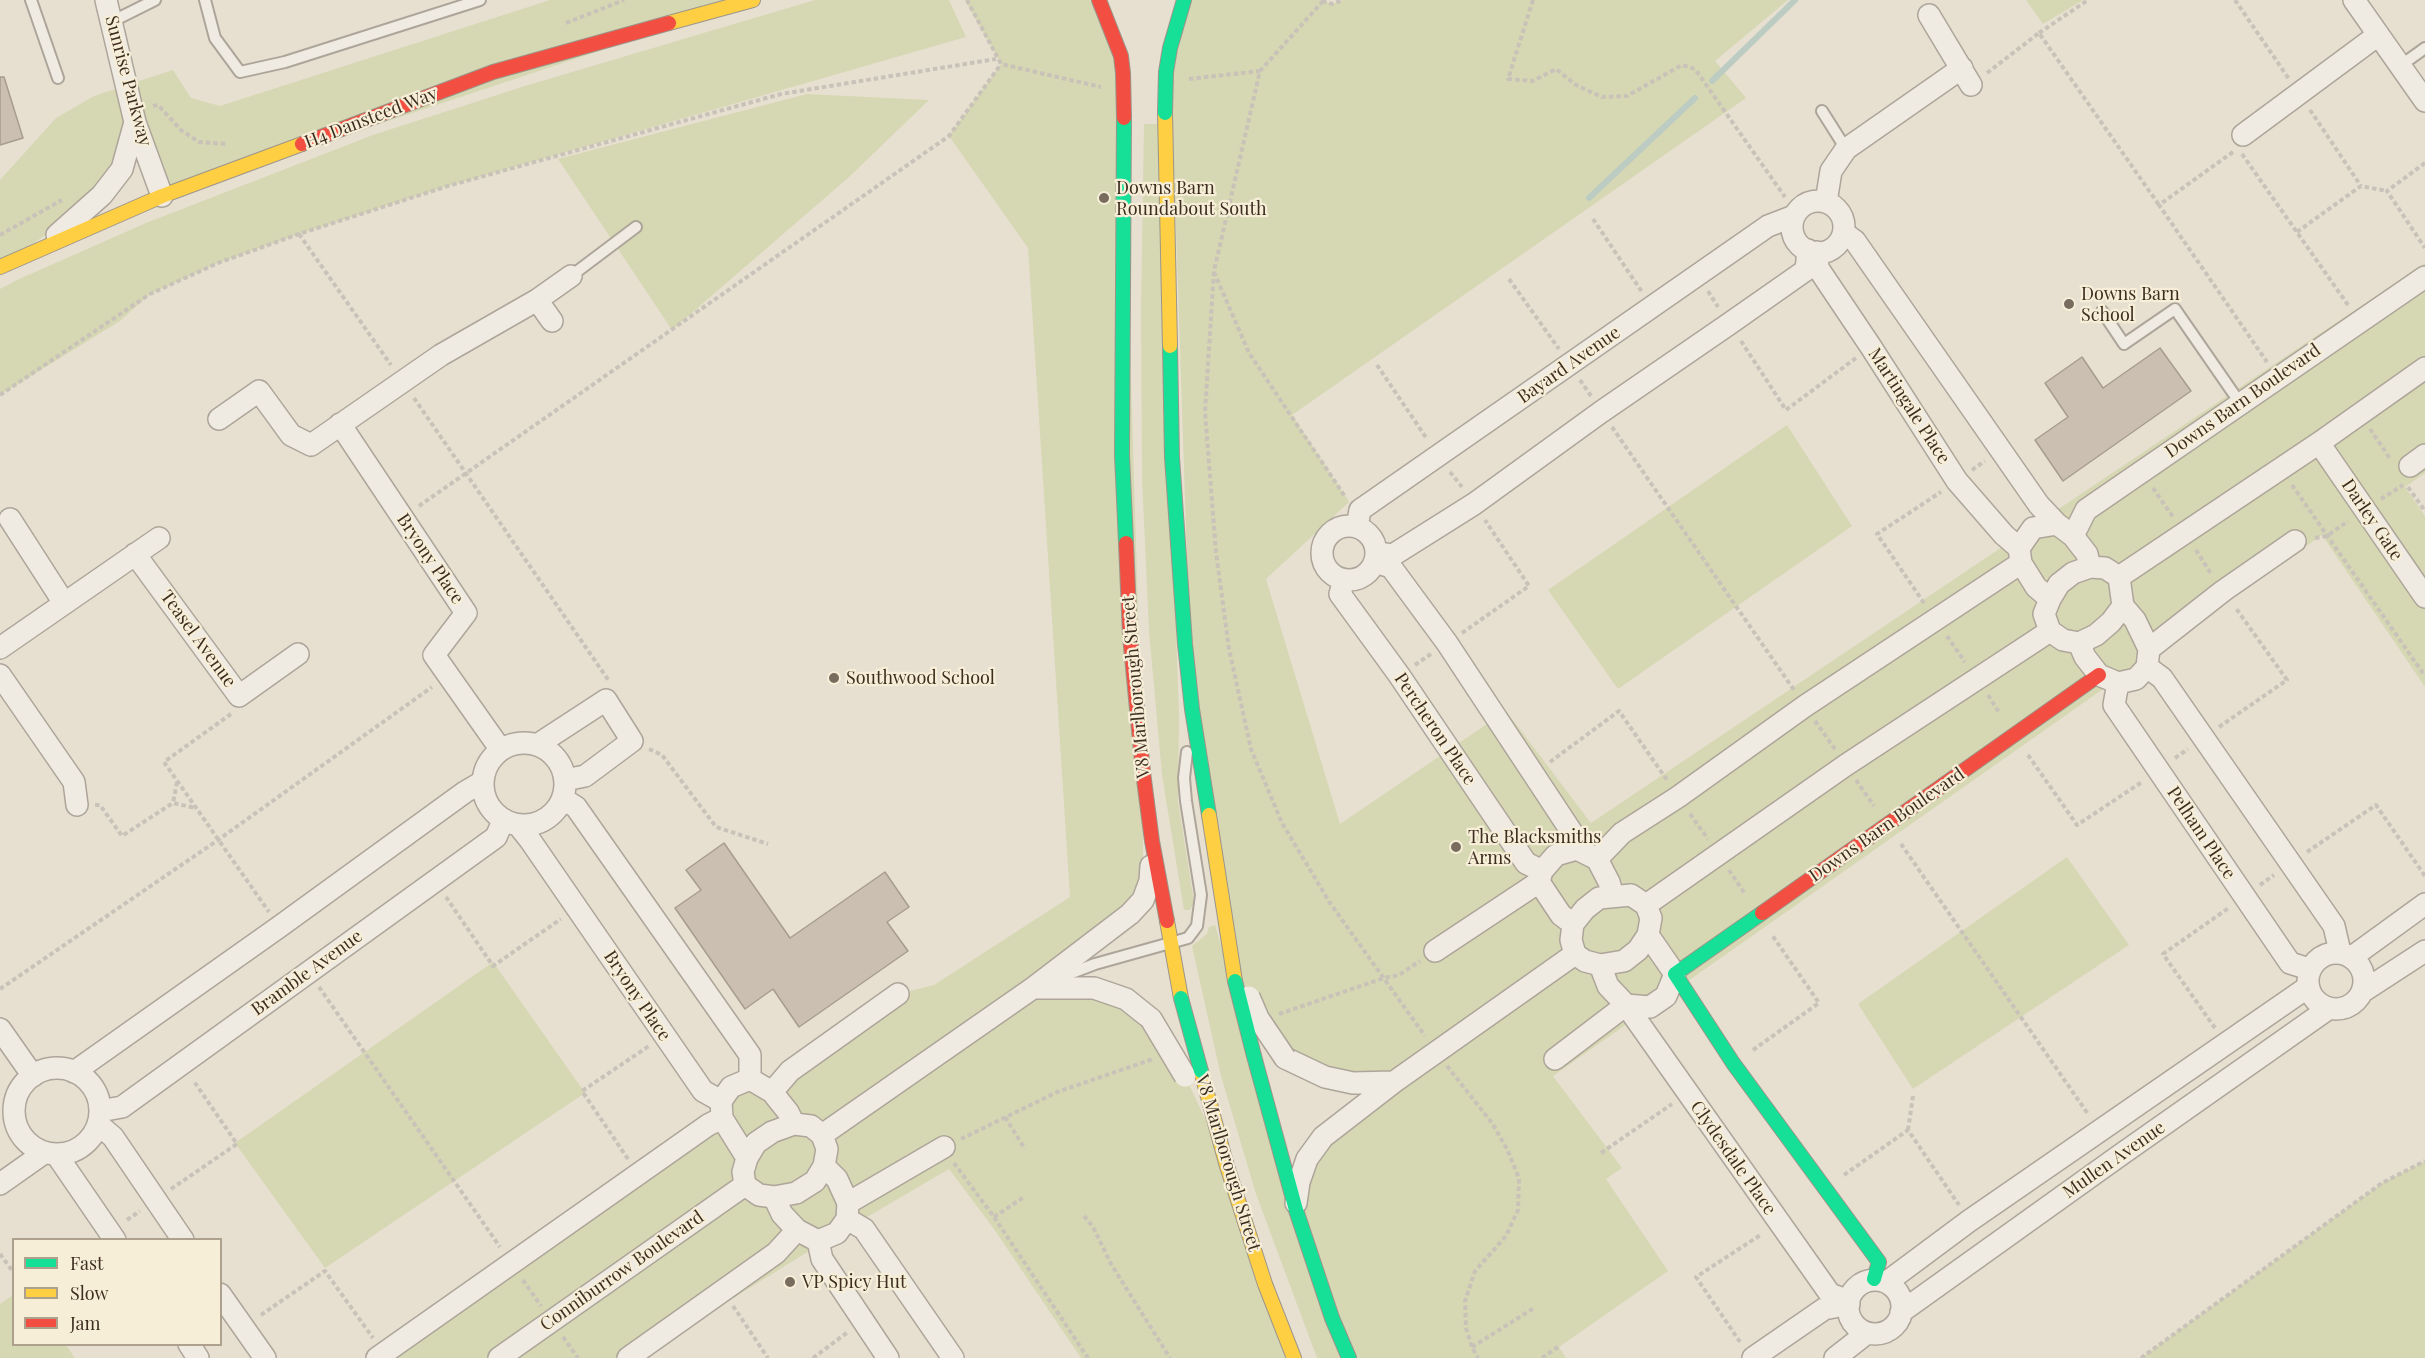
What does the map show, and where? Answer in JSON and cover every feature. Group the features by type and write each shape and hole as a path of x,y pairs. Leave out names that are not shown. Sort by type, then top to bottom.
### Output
{"main road":[{"name":"H4 Dansteed Way","path":"0,267 162,196 493,72 753,0"},
{"name":"V8 Marlborough Street","path":"1099,0 1121,56 1123,73 1122,455 1131,647 1152,841 1193,1074"},
{"path":"1184,0 1170,48 1166,72 1165,113 1172,458 1192,709 1236,975 1254,1056 1296,1210 1332,1318 1349,1358"},
{"name":"Downs Barn Boulevard","path":"1675,974 2109,679"},
{"path":"1675,974 1733,1063 1879,1262 1881,1281"},
{"name":"V8 Marlborough Street","path":"1226,1163 1265,1284 1294,1358"}],"street":[{"name":"Sunrise Parkway","path":"106,0 113,21 134,118 162,196"},
{"path":"2354,0 2425,101"},
{"path":"1826,202 1831,171 1846,149 1966,77 1929,15"},
{"path":"2243,135 2378,35"},
{"path":"45,246 102,195 122,169 134,118"},
{"path":"1813,201 1826,202 1836,209 1843,218 1844,233 1835,247 1812,251 1800,245 1792,227 1797,212 1813,201"},
{"name":"Bayard Avenue","path":"1359,518 1652,307 1768,226 1797,212"},
{"path":"1844,233 1855,241 2039,505 2086,554 2090,567"},
{"path":"1376,558 1393,555 1474,504 1601,412 1806,270 1812,251"},
{"name":"Martingale Place","path":"1812,251 1818,268 1957,482 2004,535 2020,556 2036,587 2050,599"},
{"path":"219,419 259,392 291,435 311,445 441,355 537,300 571,276"},
{"name":"Downs Barn Boulevard","path":"2065,530 2086,510 2425,277"},
{"path":"537,300 552,321"},
{"path":"2119,577 2319,443 2425,368"},
{"name":"Bryony Place","path":"340,424 466,613 434,655 501,750"},
{"name":"Darley Gate","path":"2319,443 2425,597"},
{"path":"1359,518 1374,541 1376,558 1362,577 1344,579 1327,569 1322,557 1322,548 1325,540 1335,529 1347,526 1359,518"},
{"path":"10,519 63,603"},
{"path":"1597,859 1622,833 1678,797 2020,556 2033,528 2065,530"},
{"path":"0,648 159,538"},
{"path":"2079,643 2085,657 2109,679 2136,679 2148,658 2223,591 2295,541"},
{"name":"Teasel Avenue","path":"135,554 239,696 298,654"},
{"path":"1376,558 1391,567 1447,643 1572,834 1577,849"},
{"path":"2123,606 2111,622 2096,635 2079,643 2063,640 2050,631 2044,614 2059,584 2073,573 2090,567 2105,568 2119,577 2123,606 2135,620 2148,658 2334,926 2346,955 2363,971 2365,981 2357,1000 2340,1009 2328,1009 2319,1005 2312,998 2308,978 2315,961 2323,955 2346,955 2425,904"},
{"name":"Percheron Place","path":"1344,579 1340,594 1399,675 1526,862 1541,876 1561,915 1573,924"},
{"path":"1647,905 1846,765 2050,631"},
{"path":"0,675 74,782 77,805"},
{"name":"Pelham Place","path":"2109,679 2114,705 2290,963 2308,978"},
{"path":"537,745 606,700 632,741 564,790 556,811 545,820 532,825 510,823 487,804 482,782 485,770 491,758 501,750 513,744 525,743 537,745 556,758 564,790 750,1055 750,1080"},
{"path":"74,1072 482,782"},
{"name":"Bryony Place","path":"510,823 530,840 703,1092 721,1110"},
{"name":"Bramble Avenue","path":"99,1117 122,1107 496,837 510,823"},
{"path":"822,1135 1033,988 1130,914 1143,900 1150,881 1152,841"},
{"path":"1436,951 1541,876 1556,855 1577,849 1597,859 1609,882 1613,896"},
{"path":"1631,895 1647,905 1651,918 1648,935 1638,950 1624,961 1600,965 1585,961 1575,954 1571,940 1573,924 1585,909 1599,898 1613,896 1631,895"},
{"path":"1555,1059 1626,1005 1650,1007 1666,996 1675,974 1648,935"},
{"path":"2362,992 2425,951"},
{"path":"1296,1210 1299,1182 1307,1159 1323,1137 1394,1082 1575,954"},
{"name":"Clydesdale Place","path":"1600,965 1608,986 1626,1005 1830,1294 1849,1302"},
{"path":"1236,975 1258,1018 1285,1058 1306,1070 1353,1083 1394,1082"},
{"name":"Mullen Avenue","path":"1881,1281 2226,1044 2308,978"},
{"path":"1033,988 1094,988 1126,999 1151,1019 1193,1074 1226,1163"},
{"path":"772,1092 790,1071 898,994"},
{"name":"Mullen Avenue","path":"1901,1312 2328,1009"},
{"path":"0,1029 33,1076"},
{"path":"99,1117 91,1138 80,1148 66,1153 50,1153 26,1142 18,1130 14,1116 7,1111 22,1086 33,1076 46,1070 61,1069 74,1072 86,1080 95,1092 99,1117 182,1238"},
{"path":"380,1355 708,1125 721,1110 731,1087 750,1080 772,1092 788,1112 794,1124"},
{"path":"721,1110 736,1144 747,1158"},
{"path":"794,1124 810,1126 822,1135 827,1149 824,1166 815,1181 795,1193 774,1197 759,1195 745,1185 743,1172 747,1158 756,1143 772,1132 794,1124"},
{"path":"818,1241 837,1233 848,1211 944,1147"},
{"path":"0,1184 50,1153"},
{"path":"50,1153 113,1236"},
{"path":"824,1166 837,1179 848,1211 864,1229 953,1358"},
{"name":"Conniburrow Boulevard","path":"499,1358 745,1185"},
{"path":"774,1197 782,1214 797,1230 818,1241 822,1259 888,1358"},
{"path":"628,1358 776,1253 797,1230"},
{"path":"1881,1281 1894,1288 1900,1298 1901,1312 1897,1321 1889,1329 1880,1333 1868,1333 1853,1324 1849,1315 1849,1302 1853,1289 1861,1283 1881,1281"},
{"path":"222,1297 265,1358"},
{"path":"1749,1353 1824,1309 1849,1302"},
{"path":"1835,1358 1868,1333"}],"lane":[{"path":"31,0 58,78"},
{"path":"113,21 155,0"},
{"path":"205,0 215,38 240,72 285,62 480,0"},
{"path":"2400,66 2425,48"},
{"path":"1822,111 1846,149"},
{"path":"571,276 636,227"},
{"path":"2102,311 2124,344 2175,309 2240,403"},
{"path":"1033,988 1095,964 1188,938 1197,926 1201,895 1184,778 1192,709"}],"path":[{"path":"559,27 624,0"},
{"path":"0,395 150,294 218,263 299,234 448,186 780,94 996,59 967,0"},
{"path":"1343,0 1332,4 1322,1 1260,71 1214,272 1205,412 1216,552 1229,649 1251,749 1282,823 1330,903 1436,1052 1492,1123 1507,1149 1519,1178 1518,1210 1506,1236 1475,1271 1465,1301 1466,1328 1478,1358"},
{"path":"1533,0 1508,79 1533,81 1556,69 1576,85 1602,97 1627,96 1682,65 1695,69 1797,212"},
{"path":"1966,77 2088,0"},
{"path":"2039,33 2277,377"},
{"path":"402,517 467,474 949,136 1001,64"},
{"path":"134,118 158,105 181,130 200,142 231,144"},
{"path":"2159,205 2238,148 2359,322"},
{"path":"2387,191 2425,163"},
{"path":"2297,232 2361,186 2387,191 2425,248"},
{"path":"0,235 70,196"},
{"path":"1593,219 1652,307"},
{"path":"299,234 610,684"},
{"path":"1214,272 1250,353 1359,518"},
{"path":"1698,275 1786,410 1871,347"},
{"path":"2360,414 2408,466 2425,511"},
{"path":"2280,467 2425,676"},
{"path":"2142,472 2287,680 2158,771"},
{"path":"1399,675 1447,643"},
{"path":"0,989 218,840 448,676"},
{"path":"239,696 236,711 164,762 279,927"},
{"path":"1533,774 1619,711 1719,855 1758,916 1819,1003 1733,1063"},
{"path":"632,741 662,755 716,827 768,844"},
{"path":"173,803 177,782"},
{"path":"77,805 100,805 122,836 173,803 196,808"},
{"path":"2226,1044 2163,954 2376,805 2425,876"},
{"path":"435,880 493,966 577,908"},
{"path":"1384,978 1399,975 1436,951"},
{"path":"308,972 578,1358"},
{"path":"639,1174 582,1092 664,1036"},
{"path":"113,1236 156,1199 237,1144 182,1063"},
{"path":"1601,1153 1688,1093"},
{"path":"1912,1096 1908,1130 1969,1221"},
{"path":"1005,1117 1025,1149"},
{"path":"1826,1187 1908,1130"},
{"path":"944,1147 994,1217 1088,1358"},
{"path":"2141,1358 2382,1183 2425,1161"},
{"path":"994,1217 1024,1197"},
{"path":"1084,1216 1093,1227 1111,1264 1170,1358"},
{"path":"1749,1353 1696,1277 1779,1222"},
{"path":"0,1254 12,1270"},
{"path":"244,1327 325,1271 380,1355"},
{"path":"723,1291 768,1358"},
{"path":"1472,1347 1534,1308"},
{"path":"813,1358 864,1321"},
{"path":"1542,1358 1558,1347"}],"green space":[{"path":"550,0 753,0 162,196 136,124 102,195 0,267 0,180 56,118 94,96 173,70 191,98 220,106"},
{"path":"815,0 949,0 966,37 448,186 218,263 150,294 120,321 0,395 0,289 17,280 146,223 373,135 525,86"},
{"path":"965,0 1099,0 1121,56 1143,772 1143,900 1034,988 1126,999 1185,1076 1226,1163 1294,1358 1081,1358 994,1229 949,1169 809,1251 637,1358 390,1358 711,1120 751,1061 772,1092 898,994 934,985 1070,897 1028,248 949,136 1001,64"},
{"path":"1184,0 1322,0 1332,4 1343,0 1788,0 1715,61 1746,98 1292,415 1349,502 1266,579 1340,824 1506,711 1591,823 2425,263 2425,473 2405,487 2425,516 2425,687 2322,535 1553,1076 1622,1168 1606,1179 1668,1271 1559,1347 1566,1358 1355,1358 1296,1210 1307,1159 1393,1082 1285,1058 1231,962 1192,709 1170,48"},
{"path":"2026,0 2083,0 2043,24"},
{"path":"807,94 929,100 848,178 672,330 558,159"},
{"path":"1144,124 1159,124 1179,717 1178,801 1194,902 1190,910 1184,910 1162,775 1149,631 1142,478 1141,310"},
{"path":"1787,425 1852,526 1618,689 1548,590"},
{"path":"2067,857 2129,945 1913,1089 1858,1004"},
{"path":"1215,925 1343,1358 1317,1358 1256,1194 1221,1076 1192,946 1207,934 1209,927"},
{"path":"493,962 585,1093 325,1268 235,1143"},
{"path":"2425,1161 2425,1358 2141,1358 2382,1183"},
{"path":"12,1296 12,1346 67,1346 75,1358 0,1358 0,1304"}],"building":[{"path":"0,77 4,77 23,138 0,145"},
{"path":"2160,348 2191,391 2063,481 2035,440 2068,417 2045,383 2082,357 2103,388"},
{"path":"724,843 790,938 885,872 909,907 887,922 908,951 799,1027 773,989 745,1009 675,908 701,890 686,870"}],"waterway":[{"path":"1712,81 1795,0"},
{"path":"1589,198 1695,98"}],"traffic: fast":[{"path":"1166,72 1170,48 1184,0"},
{"path":"1165,113 1166,72"},
{"path":"1124,118 1122,455 1126,543"},
{"path":"1170,346 1172,457 1185,644 1192,709 1209,815"},
{"path":"1762,913 1675,974 1733,1063 1879,1262 1874,1279"},
{"path":"1235,981 1254,1056"},
{"path":"1181,998 1201,1071"},
{"path":"1254,1056 1296,1210 1332,1318 1349,1358"}],"traffic: slow":[{"path":"669,23 753,0"},
{"path":"1165,113 1170,346"},
{"path":"0,267 162,196 302,144"},
{"path":"1209,815 1235,981"},
{"path":"1167,921 1181,998"},
{"path":"1201,1071 1226,1163 1265,1284 1294,1358"}],"traffic: jam":[{"path":"1099,0 1121,56 1123,73"},
{"path":"302,144 493,72 669,23"},
{"path":"1123,73 1124,118"},
{"path":"1126,543 1130,636 1143,772 1152,841 1167,921"},
{"path":"1762,913 2099,675"}],"place":[{"name":"Downs Barn Roundabout South","path":"1104,198"},
{"name":"Downs Barn School","path":"2069,304"},
{"name":"Southwood School","path":"834,678"},
{"name":"The Blacksmiths Arms","path":"1456,847"},
{"name":"VP Spicy Hut","path":"790,1282"}]}
